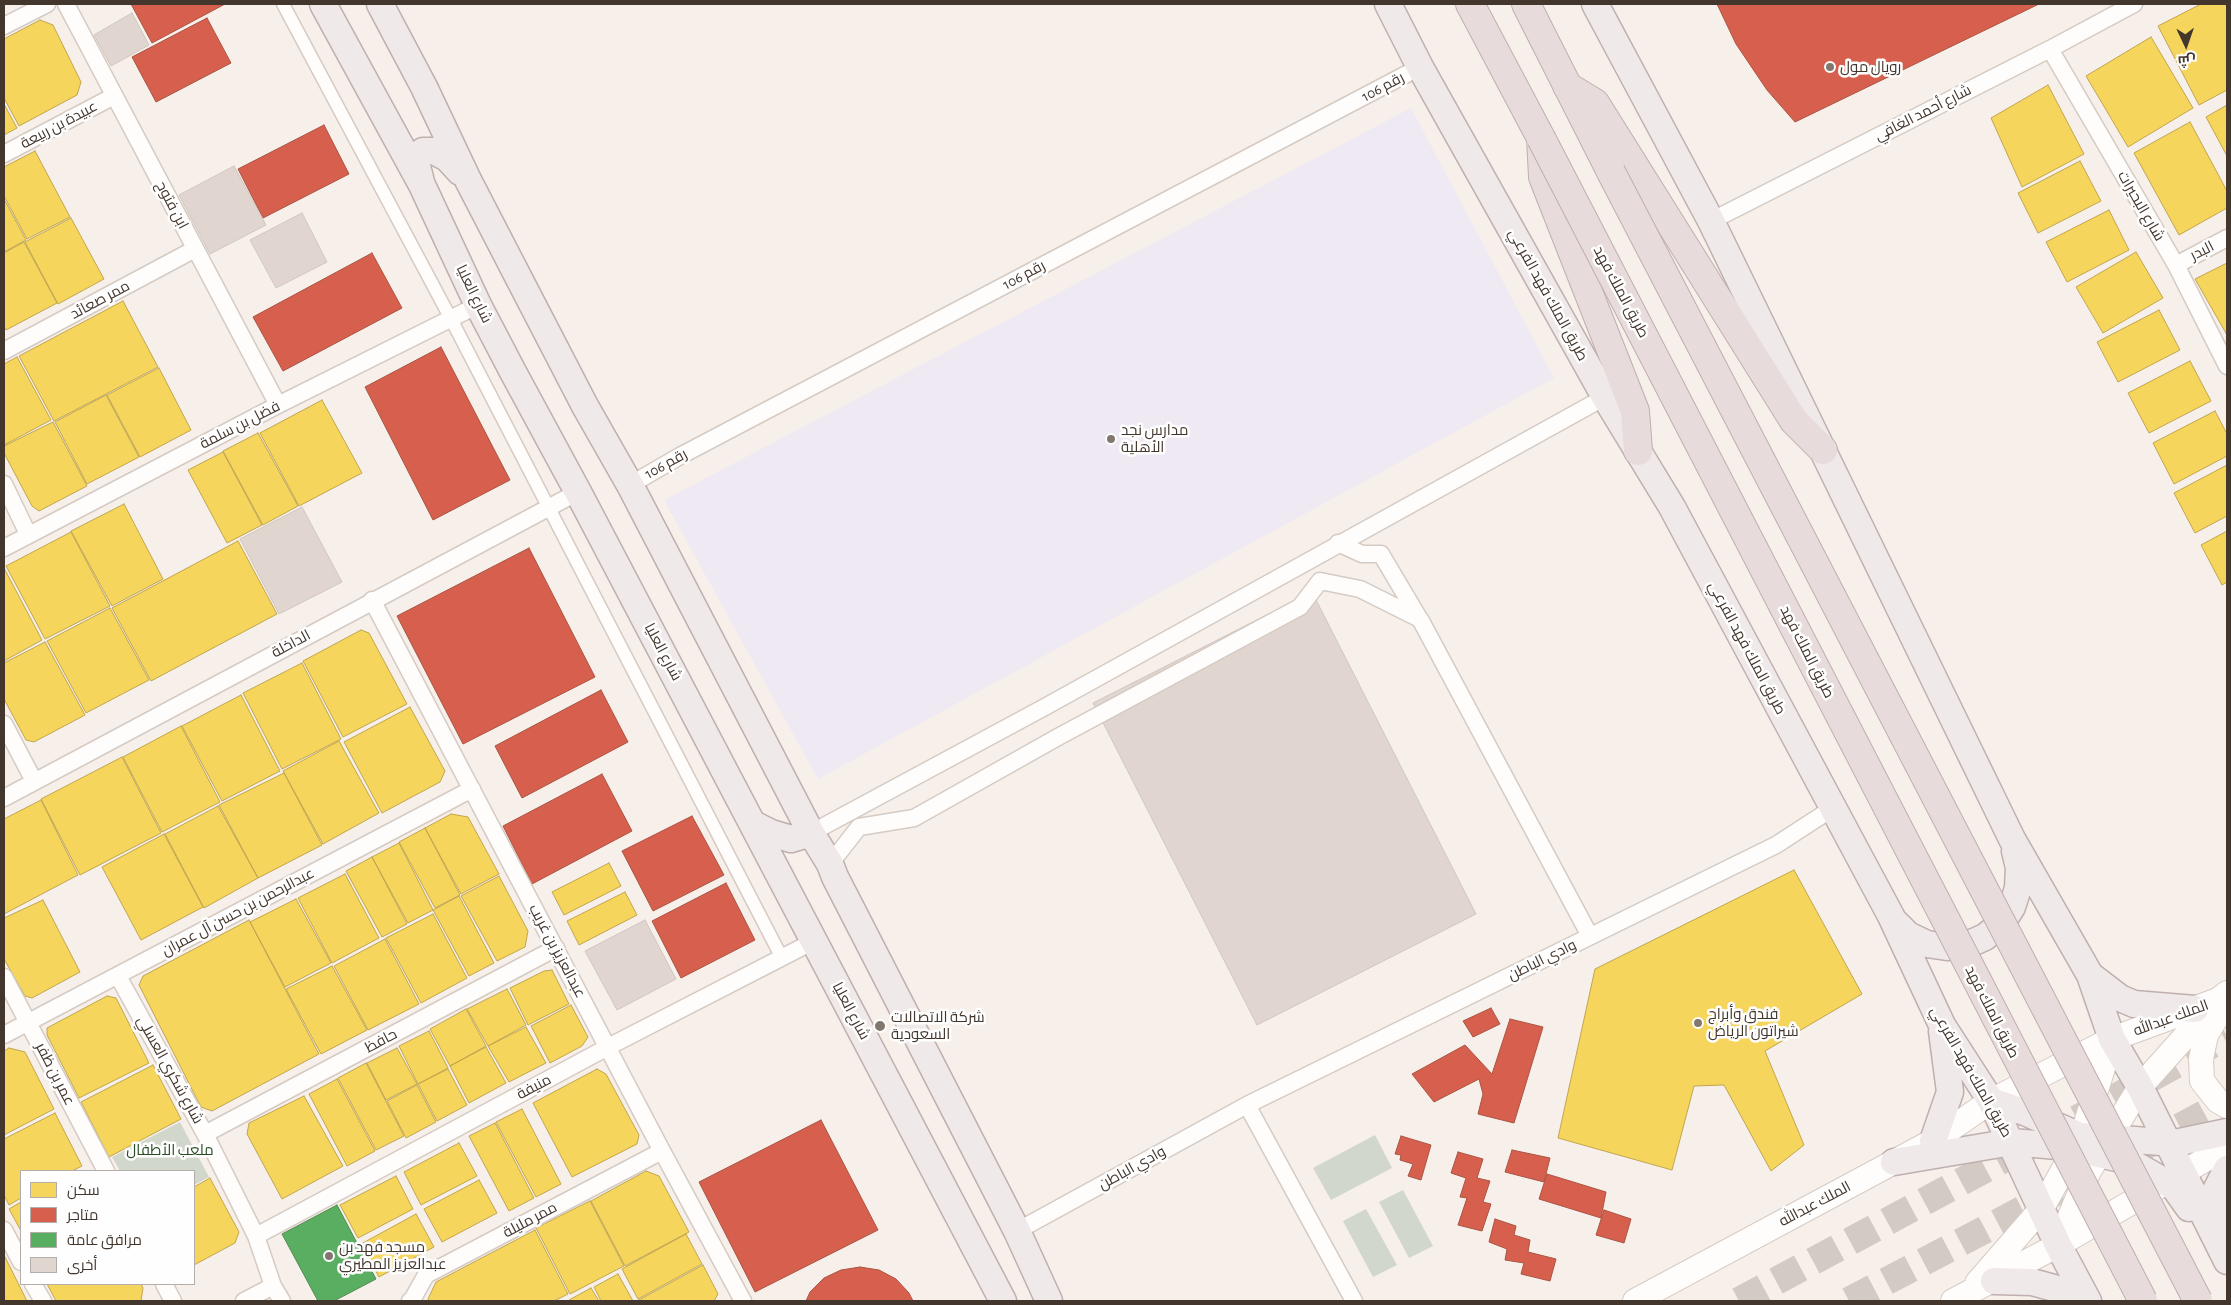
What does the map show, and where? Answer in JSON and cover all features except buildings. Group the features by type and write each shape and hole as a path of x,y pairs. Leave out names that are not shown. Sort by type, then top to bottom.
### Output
{"highway":[{"name":"طريق الملك فهد","path":"1470,4 2142,1301"},
{"path":"1526,4 1611,172 2198,1301"},
{"path":"1568,86 1595,104 1794,421 1823,450"},
{"path":"1541,138 1542,177 1635,411 1638,452"}],"main road":[{"name":"شارع العليا","path":"322,4 422,185 478,305 1003,1301"},
{"path":"380,4 424,87 468,180 585,406 630,485 811,832 830,864 834,877 1017,1231 1049,1301"},
{"name":"طريق الملك فهد الفرعي","path":"1388,4 1420,67 1605,397 1672,507 1891,916 1942,1025 1991,1101 2012,1142 2058,1245 2088,1301"},
{"path":"1595,4 1711,221 2012,839 2090,975 2112,1039 2140,1087 2167,1142 2174,1177 2226,1259"},
{"path":"422,185 415,158 423,152 434,151 447,158 468,180"},
{"path":"753,824 771,833 791,839 811,832"},
{"path":"1891,916 1908,935 1927,944 1947,947 1966,945 1985,937 2001,924 2012,907 2018,888 2019,868 2012,839"},
{"path":"2090,975 2120,998 2134,1004 2217,1001"},
{"path":"1972,1291 2042,1208 2091,1144 2217,1001"},
{"path":"2217,1001 2206,1035 2201,1059 2202,1081 2218,1101 2227,1106"},
{"name":"الملك عبدالله","path":"1635,1301 1933,1141 1991,1101 2112,1039 2217,1001"},
{"path":"1933,1141 1950,1092 1942,1025"},
{"path":"2058,1245 2089,1171 2091,1144 2112,1039"},
{"path":"1991,1101 2027,1113 2129,1161 2174,1177"},
{"path":"1894,1162 2012,1142 2091,1144 2175,1143 2227,1132"},
{"path":"1972,1291 2058,1245 2227,1147"},
{"path":"2226,1259 2215,1192 2227,1169"},
{"path":"1972,1291 2032,1282 2054,1288 2076,1301"}],"street":[{"path":"4,26 47,4"},
{"name":"ابن فتوح","path":"66,4 278,405"},
{"path":"283,4 451,319 782,958"},
{"name":"شارع أحمد الغافي","path":"1711,221 2050,49 2134,4"},
{"name":"شارع البحيرات","path":"2050,49 2176,265 2227,366"},
{"name":"رقم 106","path":"630,485 688,452 1420,67"},
{"name":"عبيدة بن ربيعة","path":"4,154 114,96"},
{"name":"البدر","path":"2176,265 2227,238"},
{"name":"ممر صعائد","path":"4,351 195,249"},
{"name":"فضل بن سلمة","path":"4,548 278,405 478,305"},
{"path":"811,832 1052,703 1338,543 1605,397"},
{"path":"4,484 28,534"},
{"name":"الداخلة","path":"4,798 372,600 578,492"},
{"path":"1338,543 1362,554 1381,554 1420,619 1590,936"},
{"path":"830,864 859,827 914,818 1058,737 1300,607 1320,581 1360,589 1420,619"},
{"name":"عبدالعزيز بن غريب","path":"372,600 743,1301"},
{"path":"4,724 34,782"},
{"name":"عبدالرحمن بن حسن آل عمران","path":"4,1036 472,789"},
{"name":"وادي الباطن","path":"1017,1231 1247,1105 1776,845 1832,808"},
{"name":"منيفة","path":"256,1236 608,1047 814,941"},
{"name":"حافظ","path":"205,1134 556,948"},
{"name":"شارع شكري العسلي","path":"118,976 205,1134 256,1236 273,1286 282,1301"},
{"name":"عمر بن ظفر","path":"4,978 105,1170"},
{"path":"1247,1105 1354,1301"},
{"name":"ممر مليلة","path":"412,1301 426,1275 662,1151"},
{"path":"4,1230 20,1260"},
{"path":"34,1285 43,1301"},
{"path":"165,1285 174,1301"},
{"path":"244,1301 273,1286"}],"shaded area":[{"name":"مدارس نجد الأهلية","path":"1411,108 1554,378 818,779 664,500"}],"green space":[{"name":"ملعب الأطفال","path":"180,1122 209,1177 195,1184 195,1170 119,1170 112,1157"},
{"path":"1375,1135 1392,1168 1331,1200 1313,1168"},
{"path":"1403,1190 1433,1246 1409,1258 1379,1202"},
{"path":"1366,1209 1397,1265 1373,1277 1343,1221"}],"tunnel":[{"path":"2077,1119 2227,1036"},
{"path":"2143,1147 2227,1102"},
{"path":"1739,1301 2037,1141"},
{"path":"1849,1301 2060,1190"}],"place":[{"name":"رويال مول","path":"1830,67"},
{"name":"مدارس نجد الأهلية","path":"1111,439"},
{"name":"فندق وأبراج شيراتون الرياض","path":"1698,1023"},
{"name":"شركة الاتصالات السعودية","path":"880,1026"},
{"name":"مسجد فهد بن عبدالعزيز المطيري","path":"329,1256"}]}
